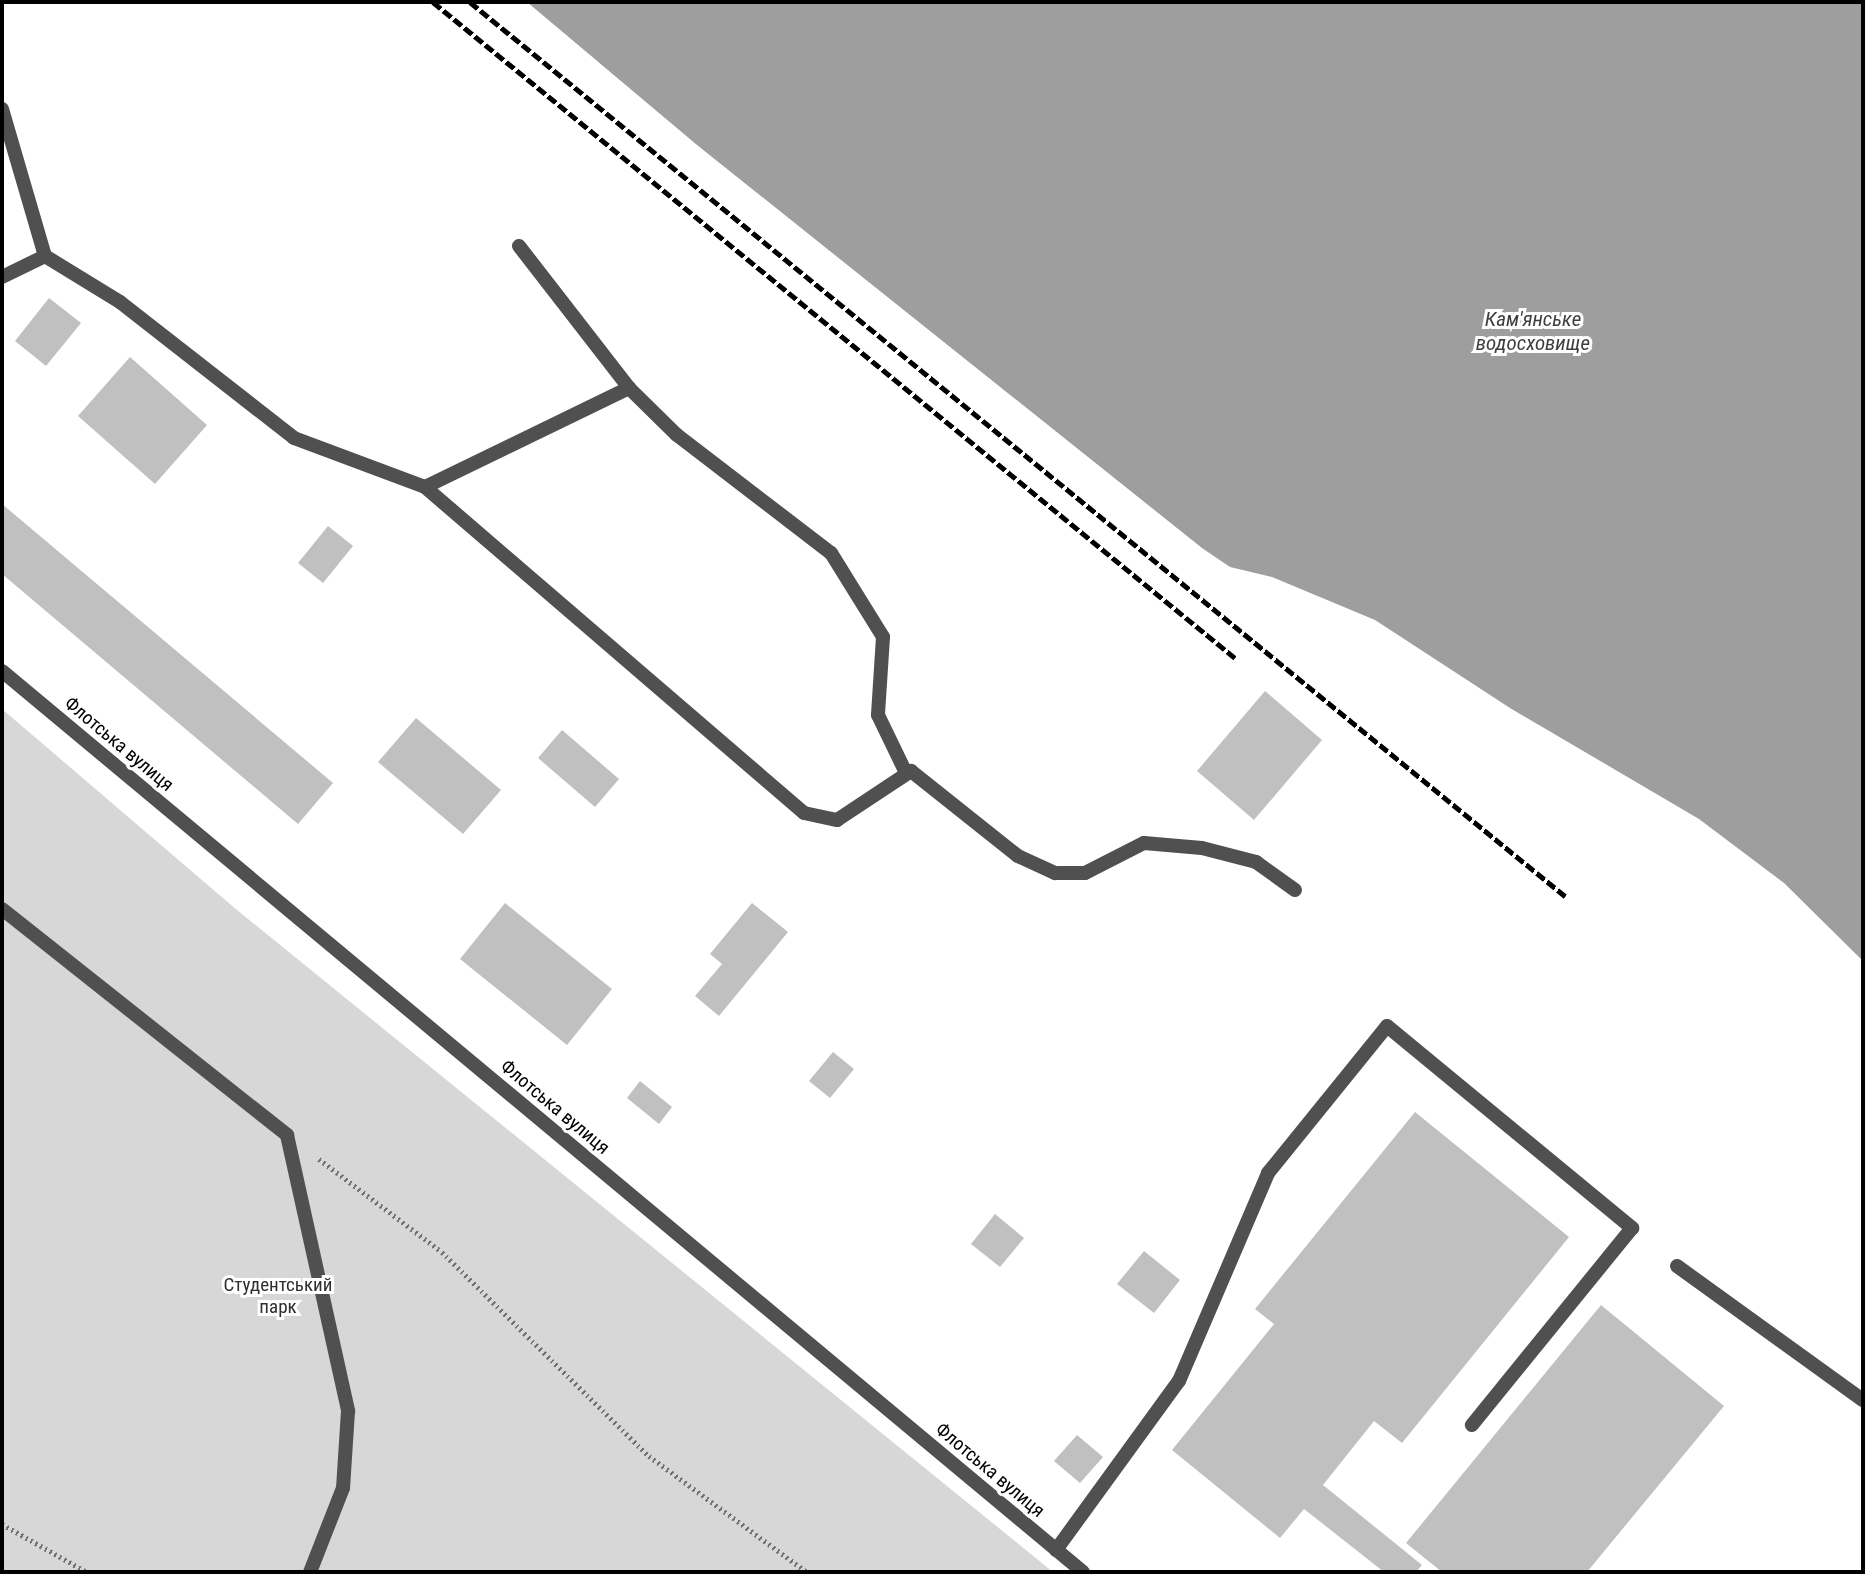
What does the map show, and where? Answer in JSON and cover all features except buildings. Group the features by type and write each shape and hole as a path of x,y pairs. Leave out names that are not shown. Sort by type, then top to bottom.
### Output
{"street":[{"path":"2,108 45,256 120,302 294,438 425,487 804,813 837,820 911,771 1018,856 1055,873 1085,873 1144,843 1202,848 1256,862 1295,890"},
{"path":"519,246 629,388 677,435 831,553 883,637 878,715 906,774"},
{"path":"4,271 45,256"},
{"path":"425,487 629,388"},
{"name":"Флотська вулиця","path":"2,671 1083,1572"},
{"path":"2,909 287,1135 348,1411 342,1488 310,1572"},
{"path":"1056,1550 1179,1381 1268,1173 1387,1026 1632,1228 1472,1425"},
{"path":"1678,1266 1863,1400"}],"path":[{"path":"287,1135 442,1252 649,1456 807,1572"},
{"path":"2,1524 87,1572"}],"green space":[{"name":"Студентський парк","path":"2,709 237,910 1053,1572 2,1572"}],"water":[{"name":"Кам'янське водосховище","path":"527,2 1863,2 1863,961 1784,883 1699,819 1510,708 1375,620 1272,577 1230,567 1202,548 697,145"}],"railway":[{"path":"433,2 1235,658"},
{"path":"470,2 1565,896"}]}
